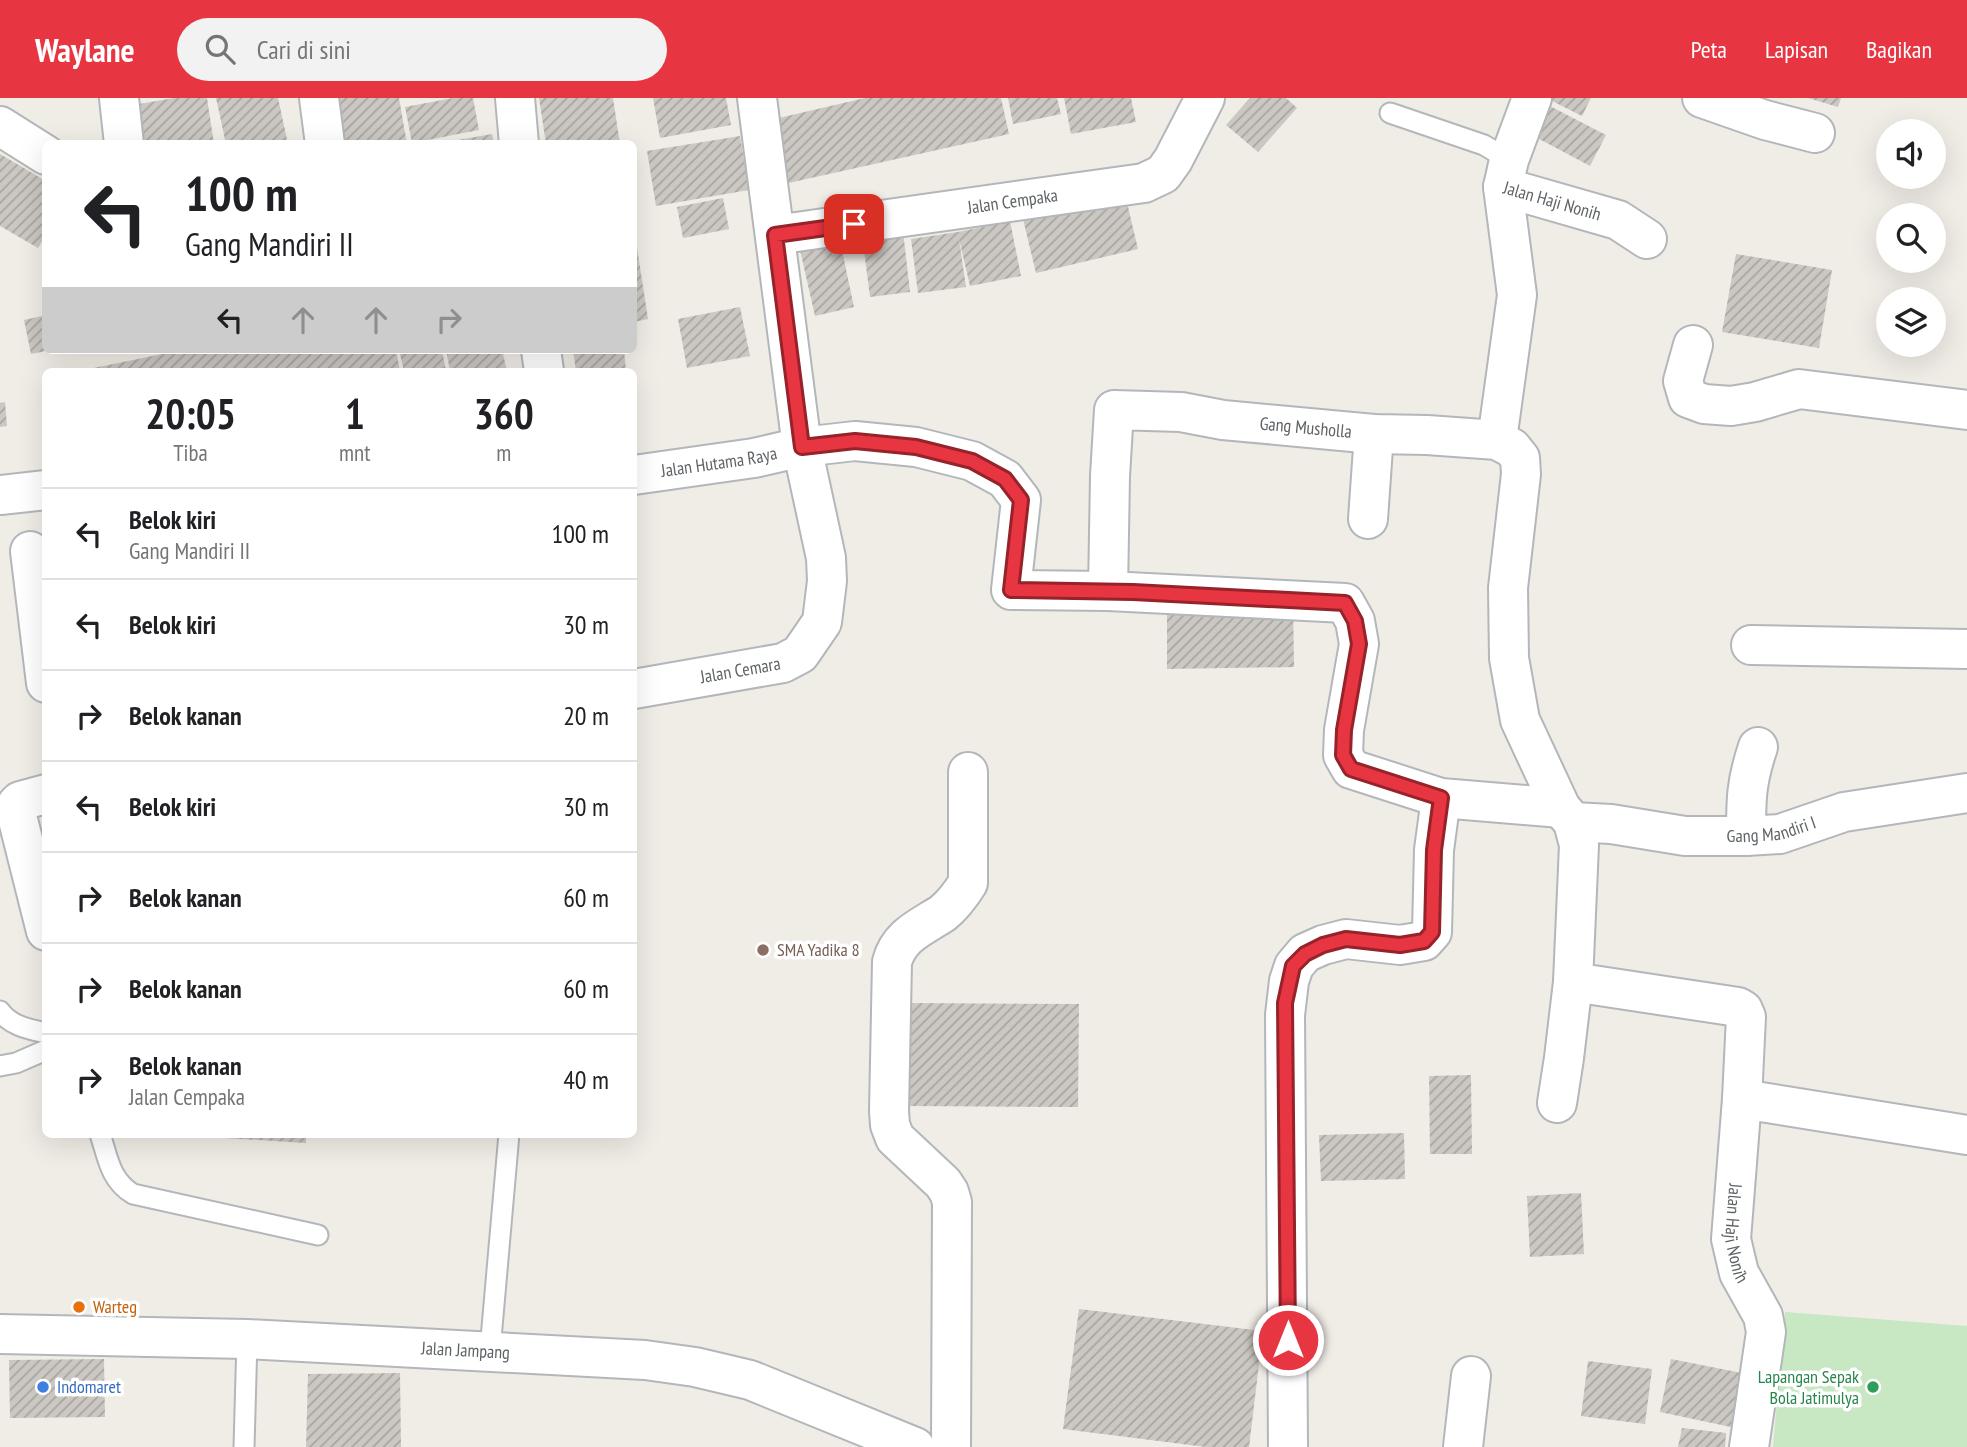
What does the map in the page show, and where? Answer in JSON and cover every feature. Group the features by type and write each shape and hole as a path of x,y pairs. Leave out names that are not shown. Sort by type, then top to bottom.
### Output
{"street":[{"path":"119,98 124,140"},
{"path":"318,98 324,140"},
{"path":"514,98 519,140"},
{"name":"Jalan Cemara","path":"637,688 783,663 800,654 822,622 827,581 826,558 802,447 757,98"},
{"name":"Jalan Cempaka","path":"775,235 1144,183 1163,174 1205,98"},
{"name":"Jalan Haji Nonih","path":"1532,98 1506,174 1618,220 1647,239"},
{"path":"1702,98 1765,120 1815,133"},
{"path":"0,126 42,152"},
{"path":"1506,174 1517,295 1497,440 1512,448 1520,458 1521,474 1508,588 1509,658 1520,720 1567,815 1578,845 1573,982 1557,1103"},
{"path":"1693,345 1683,381 1688,398 1704,404 1731,406 1799,389 1967,410"},
{"name":"Gang Musholla","path":"1108,592 1114,410 1181,412 1223,420 1374,434 1497,440"},
{"path":"1368,519 1374,434"},
{"name":"Jalan Hutama Raya","path":"637,475 754,458 802,447 855,441 916,447 972,461 1005,479 1021,500 1011,590 1108,592"},
{"path":"0,495 42,490"},
{"path":"25,552 42,658"},
{"name":"Gang Mandiri I","path":"1108,592 1345,603 1355,621 1359,644 1344,730 1343,755 1351,769 1441,798 1567,815 1685,836 1746,836 1780,834 1844,812 1967,793"},
{"path":"1751,645 1967,649"},
{"path":"1746,836 1745,796 1758,747"},
{"path":"951,1447 952,1202 943,1183 895,1138 890,1125 891,975 894,955 908,934 945,911 968,883 968,772"},
{"path":"42,795 20,801 16,812 42,915"},
{"path":"1288,1447 1285,1003 1289,981 1293,966 1305,954 1323,945 1346,939 1400,945 1424,941 1432,932 1434,850 1441,798"},
{"name":"Jalan Haji Nonih","path":"1573,982 1738,1007 1746,1017 1731,1240 1739,1273 1763,1316 1766,1332 1749,1447"},
{"path":"1742,1098 1967,1135"},
{"name":"Jalan Jampang","path":"0,1334 247,1339 645,1360 695,1367 750,1380 866,1437 915,1447"},
{"path":"1463,1447 1471,1376"}],"lane":[{"path":"1390,113 1484,145 1506,174"},
{"path":"0,1011 5,1018 23,1028 42,1032"},
{"path":"0,1066 16,1063 42,1052"},
{"path":"101,1138 113,1174 122,1187 133,1194 318,1235"},
{"path":"490,1350 509,1138"},
{"path":"244,1447 247,1339"}],"green space":[{"name":"Lapangan Sepak Bola Jatimulya","path":"1785,1312 1967,1326 1967,1447 1773,1447"}],"building":[{"path":"174,98 207,98 213,140 144,140 139,104"},
{"path":"216,98 278,98 287,140 225,140"},
{"path":"336,98 399,98 406,140 343,140"},
{"path":"453,98 473,98 479,130 427,140 411,140 405,107"},
{"path":"539,98 613,98 619,140 545,140"},
{"path":"653,98 726,98 731,125 660,138"},
{"path":"865,98 1001,98 1009,134 784,184 770,120"},
{"path":"1008,98 1057,98 1061,114 1013,124"},
{"path":"1064,98 1131,98 1136,122 1071,134"},
{"path":"1250,98 1286,98 1297,108 1258,152 1226,125"},
{"path":"1546,98 1591,98 1582,116"},
{"path":"1808,98 1841,98 1838,107"},
{"path":"1544,103 1606,135 1590,166 1528,133"},
{"path":"492,134 493,140 458,140"},
{"path":"740,136 749,190 656,206 647,151"},
{"path":"0,154 42,179 42,242 38,248 0,226"},
{"path":"1125,194 1138,249 1036,273 1023,219"},
{"path":"723,198 729,229 683,238 677,207"},
{"path":"1010,221 1021,276 970,286 959,239 966,287 918,293 911,239"},
{"path":"903,231 910,292 870,297 862,235"},
{"path":"840,241 854,307 815,316 800,250"},
{"path":"637,248 648,319 637,321"},
{"path":"1736,254 1832,270 1819,348 1722,332"},
{"path":"740,307 750,356 687,368 678,319"},
{"path":"42,316 42,352 31,354 24,320"},
{"path":"162,354 397,354 399,368 94,368"},
{"path":"400,354 443,354 445,368 403,368"},
{"path":"447,354 503,354 506,368 449,368"},
{"path":"574,354 624,354 626,368 576,368"},
{"path":"5,402 7,426 0,427 0,403"},
{"path":"1293,603 1294,667 1167,669 1167,606"},
{"path":"909,1003 1079,1004 1078,1107 908,1106"},
{"path":"1471,1075 1472,1154 1430,1154 1429,1076"},
{"path":"1404,1133 1405,1179 1321,1181 1319,1135"},
{"path":"225,1138 306,1138 306,1143"},
{"path":"1581,1193 1584,1254 1530,1257 1527,1196"},
{"path":"1079,1309 1263,1331 1249,1447 1206,1447 1063,1429"},
{"path":"104,1359 105,1417 10,1418 9,1360"},
{"path":"1671,1359 1757,1376 1745,1430 1660,1412"},
{"path":"1588,1361 1652,1369 1645,1424 1581,1416"},
{"path":"400,1373 401,1447 306,1447 308,1374"},
{"path":"1682,1428 1726,1433 1725,1447 1678,1447"}],"place":[{"name":"SMA Yadika 8","path":"763,950"},
{"name":"Warteg","path":"79,1307"},
{"name":"Indomaret","path":"43,1387"},
{"name":"Lapangan Sepak Bola Jatimulya","path":"1873,1387"}],"route":[{"path":"854,224 775,235 802,447 855,441 916,447 972,461 1005,479 1021,500 1011,590 1133,592 1345,603 1355,621 1359,644 1344,730 1343,755 1351,769 1441,798 1434,850 1432,932 1424,941 1400,945 1346,939 1323,945 1305,954 1293,966 1285,1003 1288,1340"}]}
